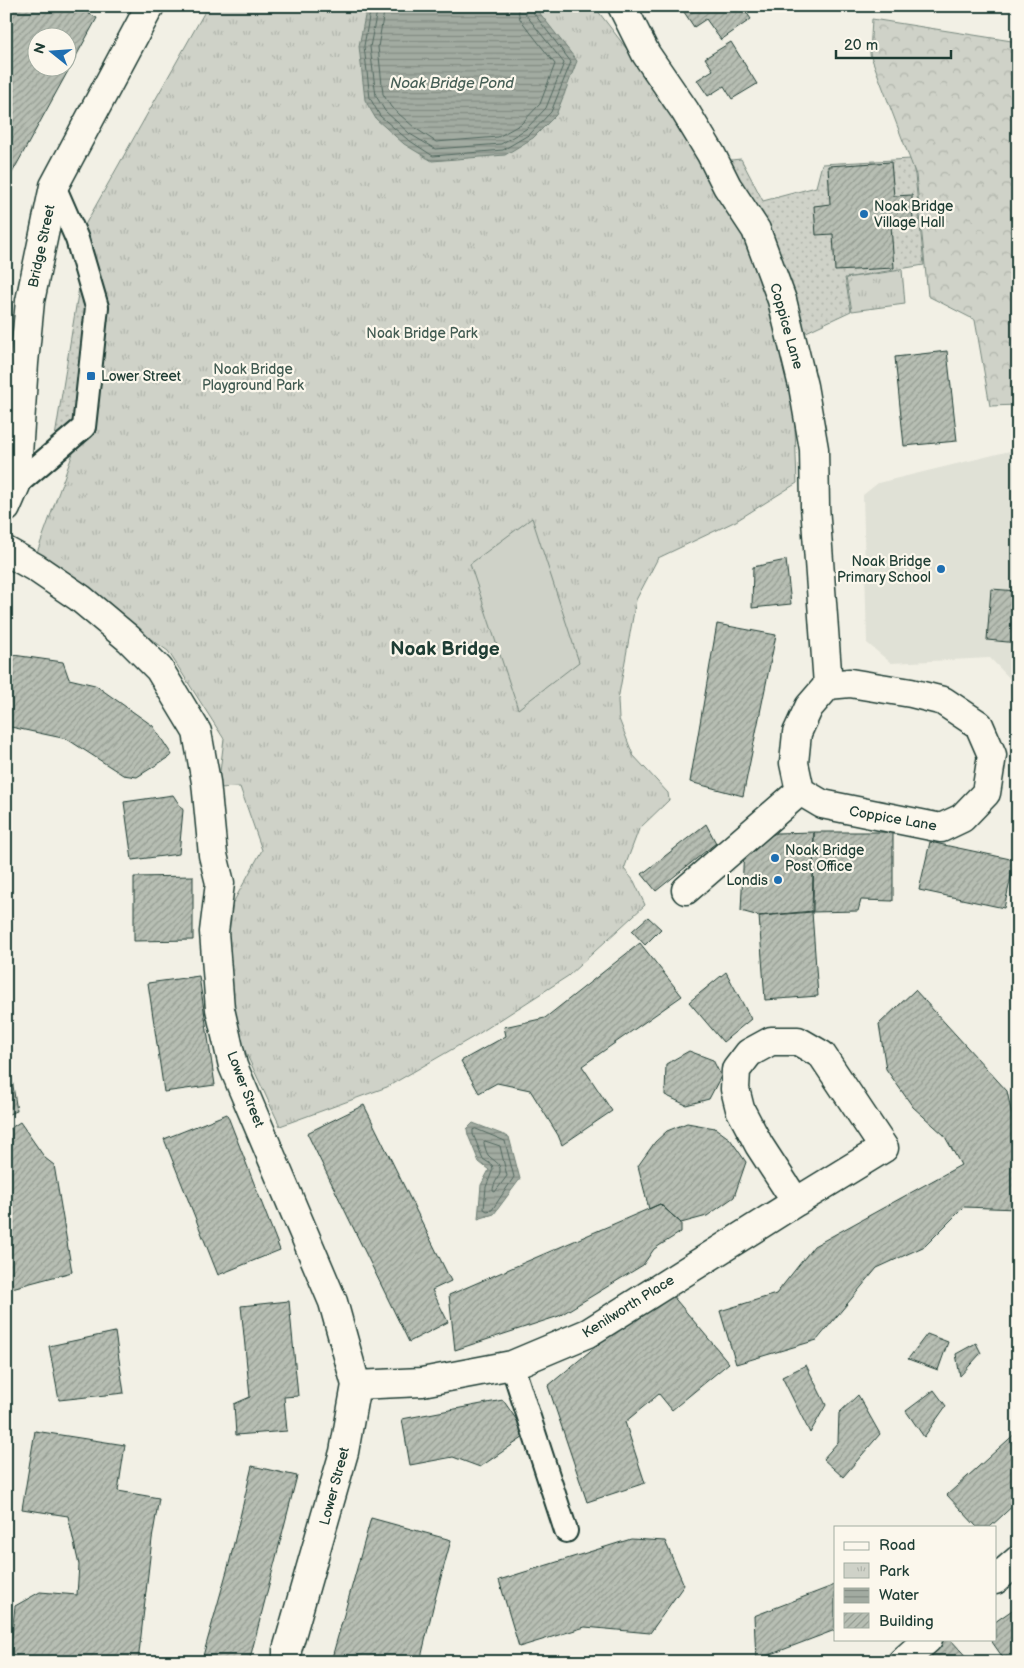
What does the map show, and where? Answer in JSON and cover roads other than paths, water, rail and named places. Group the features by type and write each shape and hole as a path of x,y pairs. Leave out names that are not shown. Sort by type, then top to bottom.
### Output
{"street":[{"name":"Bridge Street","path":"11,496 30,301 54,186 150,6"},
{"name":"Coppice Lane","path":"622,6 646,54 685,111 711,154 727,186 756,230 782,300 801,376 814,449 815,506 828,685 850,683 911,693 944,701 979,725 992,755 986,793 962,818 942,828 822,804 800,791"},
{"name":"Lower Street","path":"6,551 36,568 80,598 129,639 159,668 197,732 206,782 213,855 220,883 214,932 220,1009 233,1066 333,1302 356,1385 344,1452 287,1650 286,1662"},
{"path":"686,890 800,791 794,763 797,733 809,707 828,685"},
{"name":"Kenilworth Place","path":"356,1385 422,1382 512,1365 588,1333 884,1148 822,1055 798,1041 771,1041 749,1053 736,1070 735,1089 740,1109 759,1145 796,1202"},
{"path":"996,1579 1018,1560"},
{"path":"902,1662 927,1640"}],"lane":[{"path":"11,496 84,427 85,420 97,307 78,239 54,186"},
{"path":"512,1365 566,1531"}],"water":[{"name":"Noak Bridge Pond","path":"367,6 535,7 577,61 556,115 533,138 505,155 432,161 404,144 376,119 365,100 359,46"},
{"path":"473,1123 509,1137 520,1179 494,1214 478,1219 481,1185 489,1170 479,1162 468,1135 467,1129"}],"place":[{"name":"Noak Bridge Village Hall","path":"864,214"},
{"name":"Lower Street","path":"91,376"},
{"name":"Noak Bridge Primary School","path":"941,569"},
{"name":"Noak Bridge Post Office","path":"775,858"},
{"name":"Londis","path":"778,880"}],"district":[{"name":"Noak Bridge","path":"445,648"}],"park label":[{"name":"Noak Bridge Park","path":"422,333"},
{"name":"Noak Bridge Playground Park","path":"253,378"}]}
